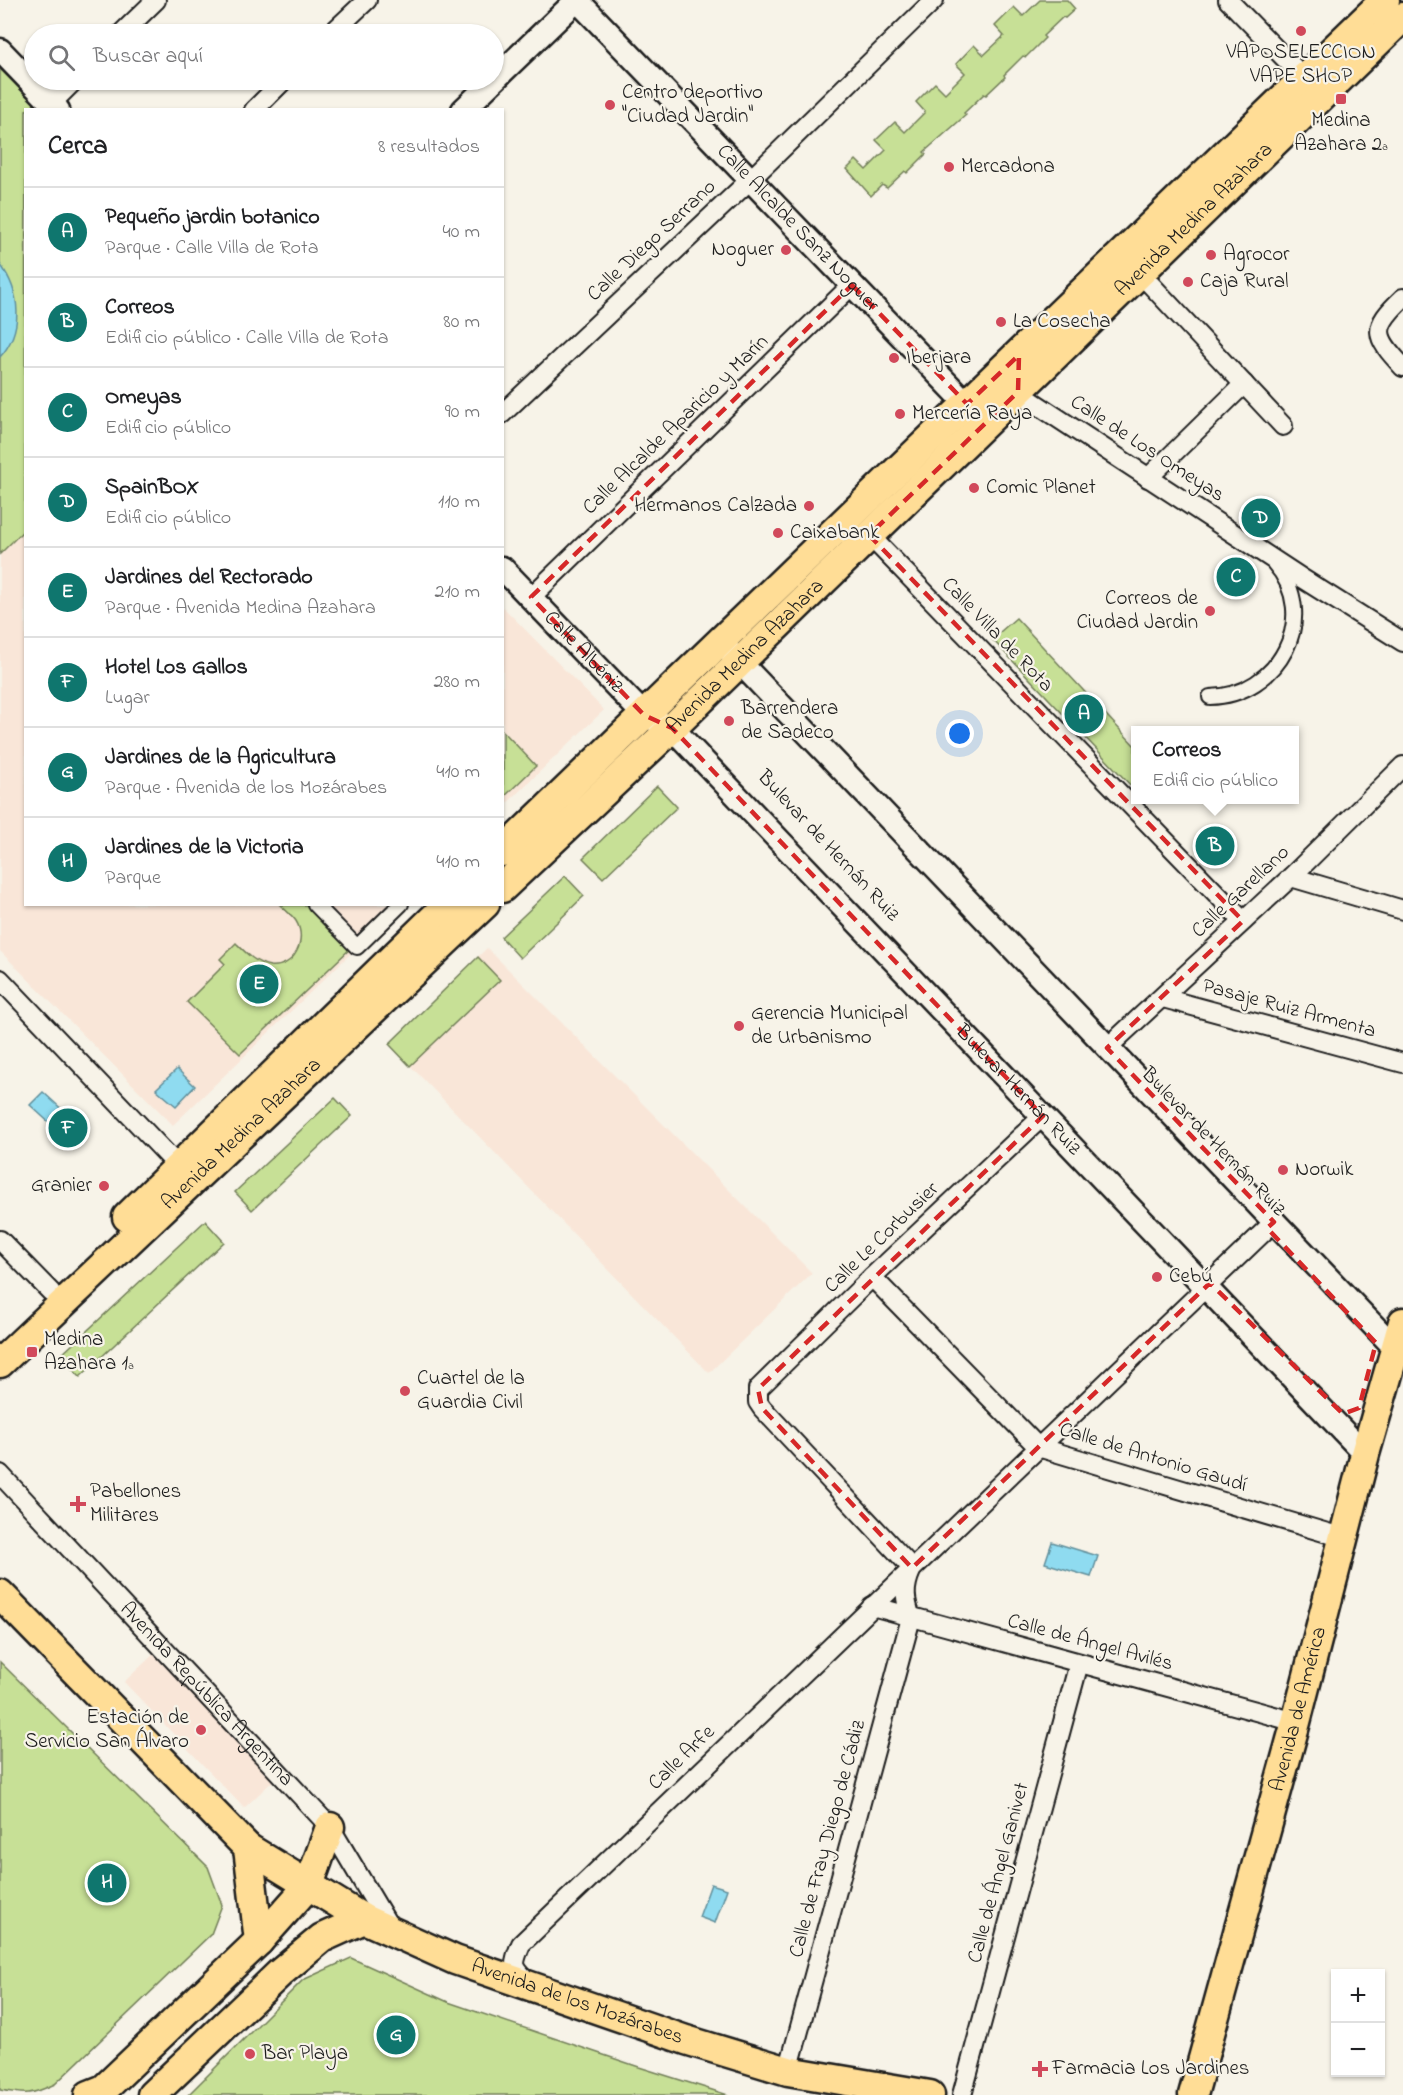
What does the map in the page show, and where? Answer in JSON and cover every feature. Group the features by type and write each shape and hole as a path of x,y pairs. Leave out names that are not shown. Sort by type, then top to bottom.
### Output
{"main road":[{"name":"Avenida Medina Azahara","path":"504,850 644,715 729,652 869,535 977,413 1019,355 1385,0"},
{"name":"Avenida Medina Azahara","path":"504,886 672,728 729,652 977,413 1018,392 1403,17"},
{"name":"Avenida Medina Azahara","path":"0,1340 446,906"},
{"name":"Avenida Medina Azahara","path":"0,1363 483,906"},
{"name":"Avenida de América","path":"1193,2095 1296,1722 1365,1454 1391,1338"},
{"path":"0,1594 248,1848 259,1941"},
{"path":"89,2095 104,2089 259,1941 309,1885 330,1827"},
{"name":"Avenida de los Mozárabes","path":"248,1848 364,1919 455,1960 686,2040 788,2071 930,2095"},
{"path":"152,2095 280,1973 322,1938 364,1919"}],"street":[{"path":"131,24 156,0"},
{"path":"342,24 367,0"},
{"path":"504,70 577,0"},
{"name":"Calle Alcalde Sanz Noguer","path":"577,0 977,413"},
{"name":"Calle Diego Serrano","path":"504,412 750,180 934,0"},
{"path":"1228,0 1304,78"},
{"path":"0,50 24,74"},
{"path":"39,90 55,106 67,90"},
{"path":"256,108 274,90"},
{"path":"465,108 484,90"},
{"path":"1139,272 1283,426"},
{"name":"Calle Alcalde Aparicio y Marín","path":"531,597 852,285"},
{"path":"1403,297 1384,318 1379,330 1380,339 1385,347 1403,367"},
{"path":"1018,392 1019,355"},
{"path":"1148,478 1244,384"},
{"name":"Calle de Los Omeyas","path":"1018,392 1403,642"},
{"name":"Calle Villa de Rota","path":"869,535 1242,921"},
{"path":"1210,697 1236,694 1261,681 1280,661 1286,649 1293,622 1291,594 1280,570 1261,551 1239,538"},
{"name":"Calle Albéniz","path":"504,570 644,715 672,728"},
{"path":"729,652 1107,1048 1270,1225 1391,1338"},
{"name":"Bulevar de Hernán Ruiz","path":"1270,1225 741,677 688,729 1208,1285 1331,1408 1342,1414"},
{"name":"Bulevar Hernán Ruiz","path":"672,728 1208,1285 1365,1454"},
{"name":"Calle Garellano","path":"1107,1048 1291,877 1403,766"},
{"path":"1291,877 1403,910"},
{"path":"317,906 357,948 399,906"},
{"path":"0,979 178,1166"},
{"name":"Pasaje Ruiz Armenta","path":"1163,998 1403,1063"},
{"name":"Calle Le Corbusier","path":"912,1568 762,1408 758,1402 758,1389 872,1277 1043,1116"},
{"name":"Calle Arfe","path":"533,1987 519,1974 514,1963 515,1953 521,1944 1270,1225"},
{"path":"0,1240 51,1292"},
{"name":"Calle de Antonio Gaudí","path":"872,1277 1038,1447 1344,1538"},
{"name":"Avenida República Argentina","path":"0,1474 330,1827 392,1931"},
{"path":"911,1618 904,1595 905,1584 912,1568"},
{"name":"Calle de Ángel Avilés","path":"872,1606 1296,1722"},
{"name":"Calle de Fray Diego de Cádiz","path":"788,2071 911,1618"},
{"name":"Calle de Ángel Ganivet","path":"962,2095 1079,1663"}],"highlighted area":[{"path":"852,285 967,404 1019,355 1018,392 869,535 1243,921 1107,1048 1274,1222 1267,1228 1376,1343 1359,1408 1343,1414 1210,1283 912,1568 762,1408 758,1389 1043,1116 672,728 644,715 531,597"}],"shaded area":[{"path":"24,530 24,906 400,906 173,1125 0,951 0,554"},
{"path":"504,608 604,710 504,806"},
{"path":"487,948 812,1273 709,1373 389,1044"},
{"name":"Estación de Servicio San Álvaro","path":"157,1651 277,1777 244,1808 124,1682"}],"green space":[{"path":"1040,0 1067,0 1075,9 1065,18 1063,17 1026,57 1023,56 1004,75 1005,77 964,113 966,115 924,152 926,154 907,173 905,171 887,188 882,185 871,196 847,169 856,160 866,170 886,150 876,140 895,122 905,132 925,112 916,102 935,83 945,93 965,73 956,64 974,45 984,55 1004,36 995,26 1014,7 1023,16"},
{"path":"0,69 40,108 24,108 24,530 0,554"},
{"path":"1016,618 1131,742 1131,786 992,639"},
{"path":"504,732 536,766 504,797"},
{"path":"657,786 677,807 603,878 583,858"},
{"path":"565,876 584,896 520,958 501,937"},
{"path":"281,906 316,906 354,945 240,1054 187,1002 225,964 220,959 236,943 251,957 265,965 278,966 286,963 292,958 299,944 299,929 294,919"},
{"path":"478,957 500,980 410,1066 389,1044"},
{"path":"335,1098 352,1116 252,1210 235,1192"},
{"path":"205,1221 224,1242 80,1377 60,1356"},
{"path":"0,1662 208,1867 222,1905 211,1934 55,2084 29,2093 0,2090"},
{"path":"351,1958 448,2002 728,2095 188,2095 303,1980"}],"water":[{"path":"0,264 12,287 17,311 13,335 0,357"},
{"path":"177,1069 195,1086 176,1106 156,1089"},
{"path":"43,1092 67,1114 55,1128 30,1105"},
{"path":"1052,1542 1098,1556 1091,1577 1045,1563"},
{"path":"711,1884 727,1889 715,1923 699,1917"}],"place":[{"name":"VAPOSELECCION VAPE SHOP","path":"1301,31"},
{"name":"Medina Azahara 2ª","path":"1341,99"},
{"name":"Centro deportivo \"Ciudad Jardin\"","path":"610,105"},
{"name":"Mercadona","path":"949,167"},
{"name":"Noguer","path":"786,250"},
{"name":"Agrocor","path":"1211,255"},
{"name":"Caja Rural","path":"1188,282"},
{"name":"La Cosecha","path":"1001,322"},
{"name":"Iberjara","path":"894,358"},
{"name":"Mercería Raya","path":"900,414"},
{"name":"Comic Planet","path":"974,488"},
{"name":"Hermanos Calzada","path":"809,506"},
{"name":"SpainBOX","path":"1261,518"},
{"name":"Caixabank","path":"778,533"},
{"name":"Omeyas","path":"1236,577"},
{"name":"Correos de Ciudad Jardin","path":"1210,611"},
{"name":"Pequeño jardin botanico","path":"1084,714"},
{"name":"Barrendera de Sadeco","path":"729,721"},
{"name":"Correos","path":"1215,846"},
{"name":"Jardines del Rectorado","path":"259,984"},
{"name":"Gerencia Municipal de Urbanismo","path":"739,1026"},
{"name":"Hotel Los Gallos","path":"68,1128"},
{"name":"Norwik","path":"1283,1170"},
{"name":"Granier","path":"104,1186"},
{"name":"Cebú","path":"1157,1277"},
{"name":"Medina Azahara 1ª","path":"32,1352"},
{"name":"Cuartel de la Guardia Civil","path":"405,1391"},
{"name":"Pabellones Militares","path":"78,1504"},
{"name":"Estación de Servicio San Álvaro","path":"201,1730"},
{"name":"Jardines de la Victoria","path":"107,1883"},
{"name":"Jardines de la Agricultura","path":"396,2035"},
{"name":"Bar Playa","path":"250,2054"},
{"name":"Farmacia Los Jardines","path":"1040,2069"}]}
